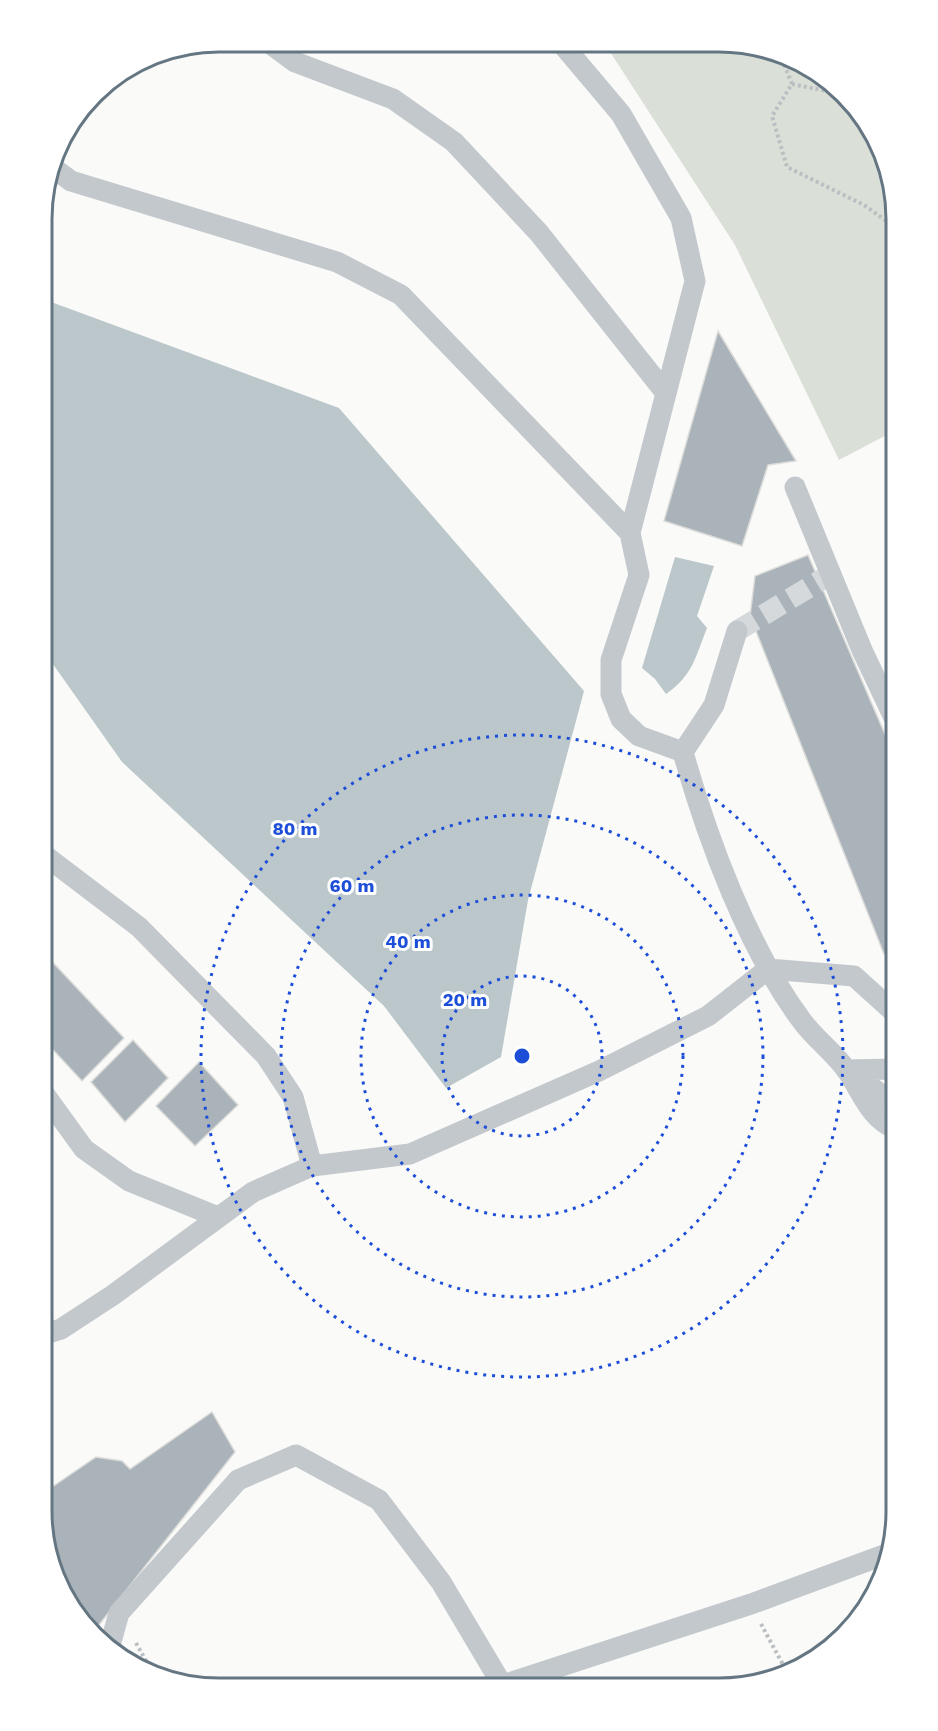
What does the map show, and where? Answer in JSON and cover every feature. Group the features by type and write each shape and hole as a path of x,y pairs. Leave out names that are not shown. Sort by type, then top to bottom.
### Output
{"street":[{"path":"569,52 621,114 681,218 695,281 630,533 639,575 611,660 610,694 621,720 639,736 684,752"},
{"path":"283,53 295,62 393,99 454,142 538,233 665,392"},
{"path":"59,172 71,181 337,262 401,295 630,533"},
{"path":"795,487 862,650 886,700"},
{"path":"737,631 714,705 684,752 697,800 727,878 768,969 802,1022 846,1070 881,1124 885,1125"},
{"path":"52,861 139,927 266,1056 293,1097 312,1166"},
{"path":"52,1332 61,1329 113,1295 253,1192 312,1166 410,1154 599,1071 708,1016 768,969 854,976 885,1004"},
{"path":"846,1070 885,1070"},
{"path":"846,1070 885,1098"},
{"path":"52,1104 84,1149 129,1181 218,1217"},
{"path":"112,1639 119,1613 238,1480 297,1455 379,1500 441,1582 498,1678"},
{"path":"530,1678 751,1604 879,1557"}],"path":[{"path":"785,67 792,84"},
{"path":"792,84 824,91"},
{"path":"792,84 772,116 787,167 864,205 886,221"},
{"path":"751,1604 783,1665"}],"shaded area":[{"path":"610,52 719,52 772,61 793,70 829,94 857,127 877,166 884,197 886,219 886,435 839,460 735,245"},
{"path":"52,302 339,408 584,691 528,900 501,1057 446,1088 384,1006 122,762 52,663"},
{"path":"675,557 714,566 697,616 707,628 688,673 666,694 655,679 642,668"}],"building":[{"path":"718,331 796,461 768,465 742,546 664,521"},
{"path":"808,555 886,736 885,954 750,616 755,576"},
{"path":"52,962 124,1038 82,1081 52,1049"},
{"path":"133,1040 168,1078 125,1122 91,1082"},
{"path":"199,1062 238,1105 195,1146 156,1106"},
{"path":"212,1412 235,1452 98,1626 70,1586 61,1565 53,1523 52,1487 96,1457 122,1461 130,1469"}],"tunnel":[{"path":"737,631 831,574"}]}
